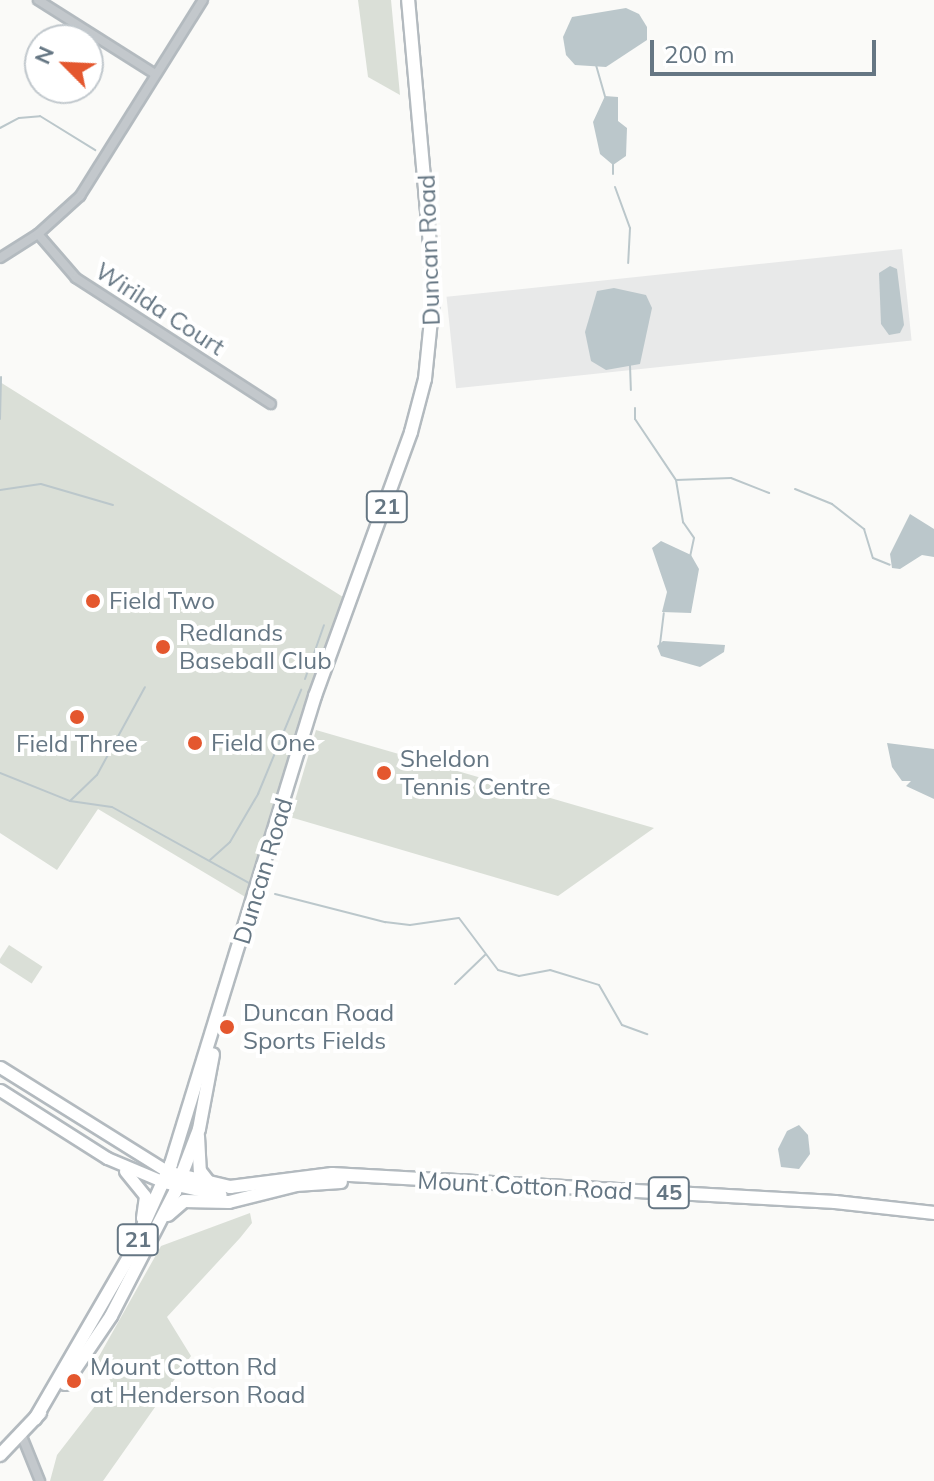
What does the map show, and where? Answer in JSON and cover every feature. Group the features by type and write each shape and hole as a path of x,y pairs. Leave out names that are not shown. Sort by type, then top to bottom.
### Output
{"main road":[{"name":"Duncan Road","path":"166,1177 225,996 315,696 396,481 425,379 434,300 433,238 408,0"},
{"name":"Duncan Road","path":"95,1342 180,1181 199,1129 225,996"},
{"path":"0,1067 166,1177"},
{"path":"0,1090 134,1178 146,1206 103,1306"},
{"path":"34,1112 45,1095"},
{"path":"199,1129 199,1169 211,1185"},
{"path":"107,1158 166,1177"},
{"name":"Mount Cotton Road","path":"35,1419 103,1306 166,1177 241,1187 313,1174 835,1202 934,1213"},
{"path":"180,1181 222,1195 305,1180 370,1181"},
{"name":"Mount Cotton Road","path":"0,1455 35,1419 95,1342 178,1202 229,1202 296,1185 403,1180"}],"street":[{"path":"38,0 155,74"},
{"path":"0,258 38,234 80,196 203,0"},
{"name":"Wirilda Court","path":"38,234 76,278 271,404"},
{"path":"21,1434 40,1481"}],"shaded area":[{"path":"358,0 391,0 400,95 368,77"},
{"path":"626,8 639,14 647,27 647,40 606,67 575,65 566,55 563,37 572,17"},
{"path":"605,96 618,97 618,121 627,128 626,156 613,165 600,154 593,122"},
{"path":"902,249 912,340 456,388 447,297"},
{"path":"890,266 897,269 904,325 900,333 889,335 881,324 879,273"},
{"path":"614,288 646,295 652,308 640,364 606,370 591,361 585,332 597,291"},
{"name":"Redlands Baseball Club","path":"0,382 343,597 247,898 98,809 57,870 0,833"},
{"path":"910,514 934,529 934,557 922,555 900,569 892,568 890,554"},
{"path":"661,541 691,555 699,569 691,613 662,612 667,592 652,548"},
{"path":"663,641 725,645 724,652 700,667 661,656 657,646"},
{"name":"Sheldon Tennis Centre","path":"316,730 654,828 558,896 290,817"},
{"path":"887,743 934,749 934,799 906,786 911,781 902,781 892,767"},
{"path":"9,945 43,967 32,984 0,963"},
{"path":"799,1125 808,1135 810,1154 799,1169 781,1167 778,1149 787,1131"},
{"path":"250,1213 252,1223 167,1317 191,1356 103,1481 50,1481 57,1455 112,1384 98,1358 161,1246"}],"waterway":[{"path":"596,65 605,97"},
{"path":"0,128 19,118 40,116 95,150"},
{"path":"613,163 613,174"},
{"path":"615,187 630,228 628,263"},
{"path":"630,365 631,390"},
{"path":"0,419 1,377"},
{"path":"635,408 635,419 676,480 683,522 694,538 690,557"},
{"path":"676,480 731,478 769,493"},
{"path":"0,490 41,484 113,505"},
{"path":"795,489 832,504 864,529 873,558 890,565"},
{"path":"660,644 664,613"},
{"path":"305,679 324,625"},
{"path":"70,801 97,775 145,687"},
{"path":"210,860 230,842 258,794 301,690"},
{"path":"0,773 70,801 112,807 251,884"},
{"path":"275,894 385,922 410,925 459,918 498,970 519,976 550,970 599,985 622,1025 647,1034"},
{"path":"455,984 485,955"}],"place":[{"name":"Field Two","path":"93,601"},
{"name":"Redlands Baseball Club","path":"163,647"},
{"name":"Field Three","path":"77,717"},
{"name":"Field One","path":"195,743"},
{"name":"Sheldon Tennis Centre","path":"384,773"},
{"name":"Duncan Road Sports Fields","path":"227,1027"},
{"name":"Mount Cotton Rd at Henderson Road","path":"74,1381"}]}
